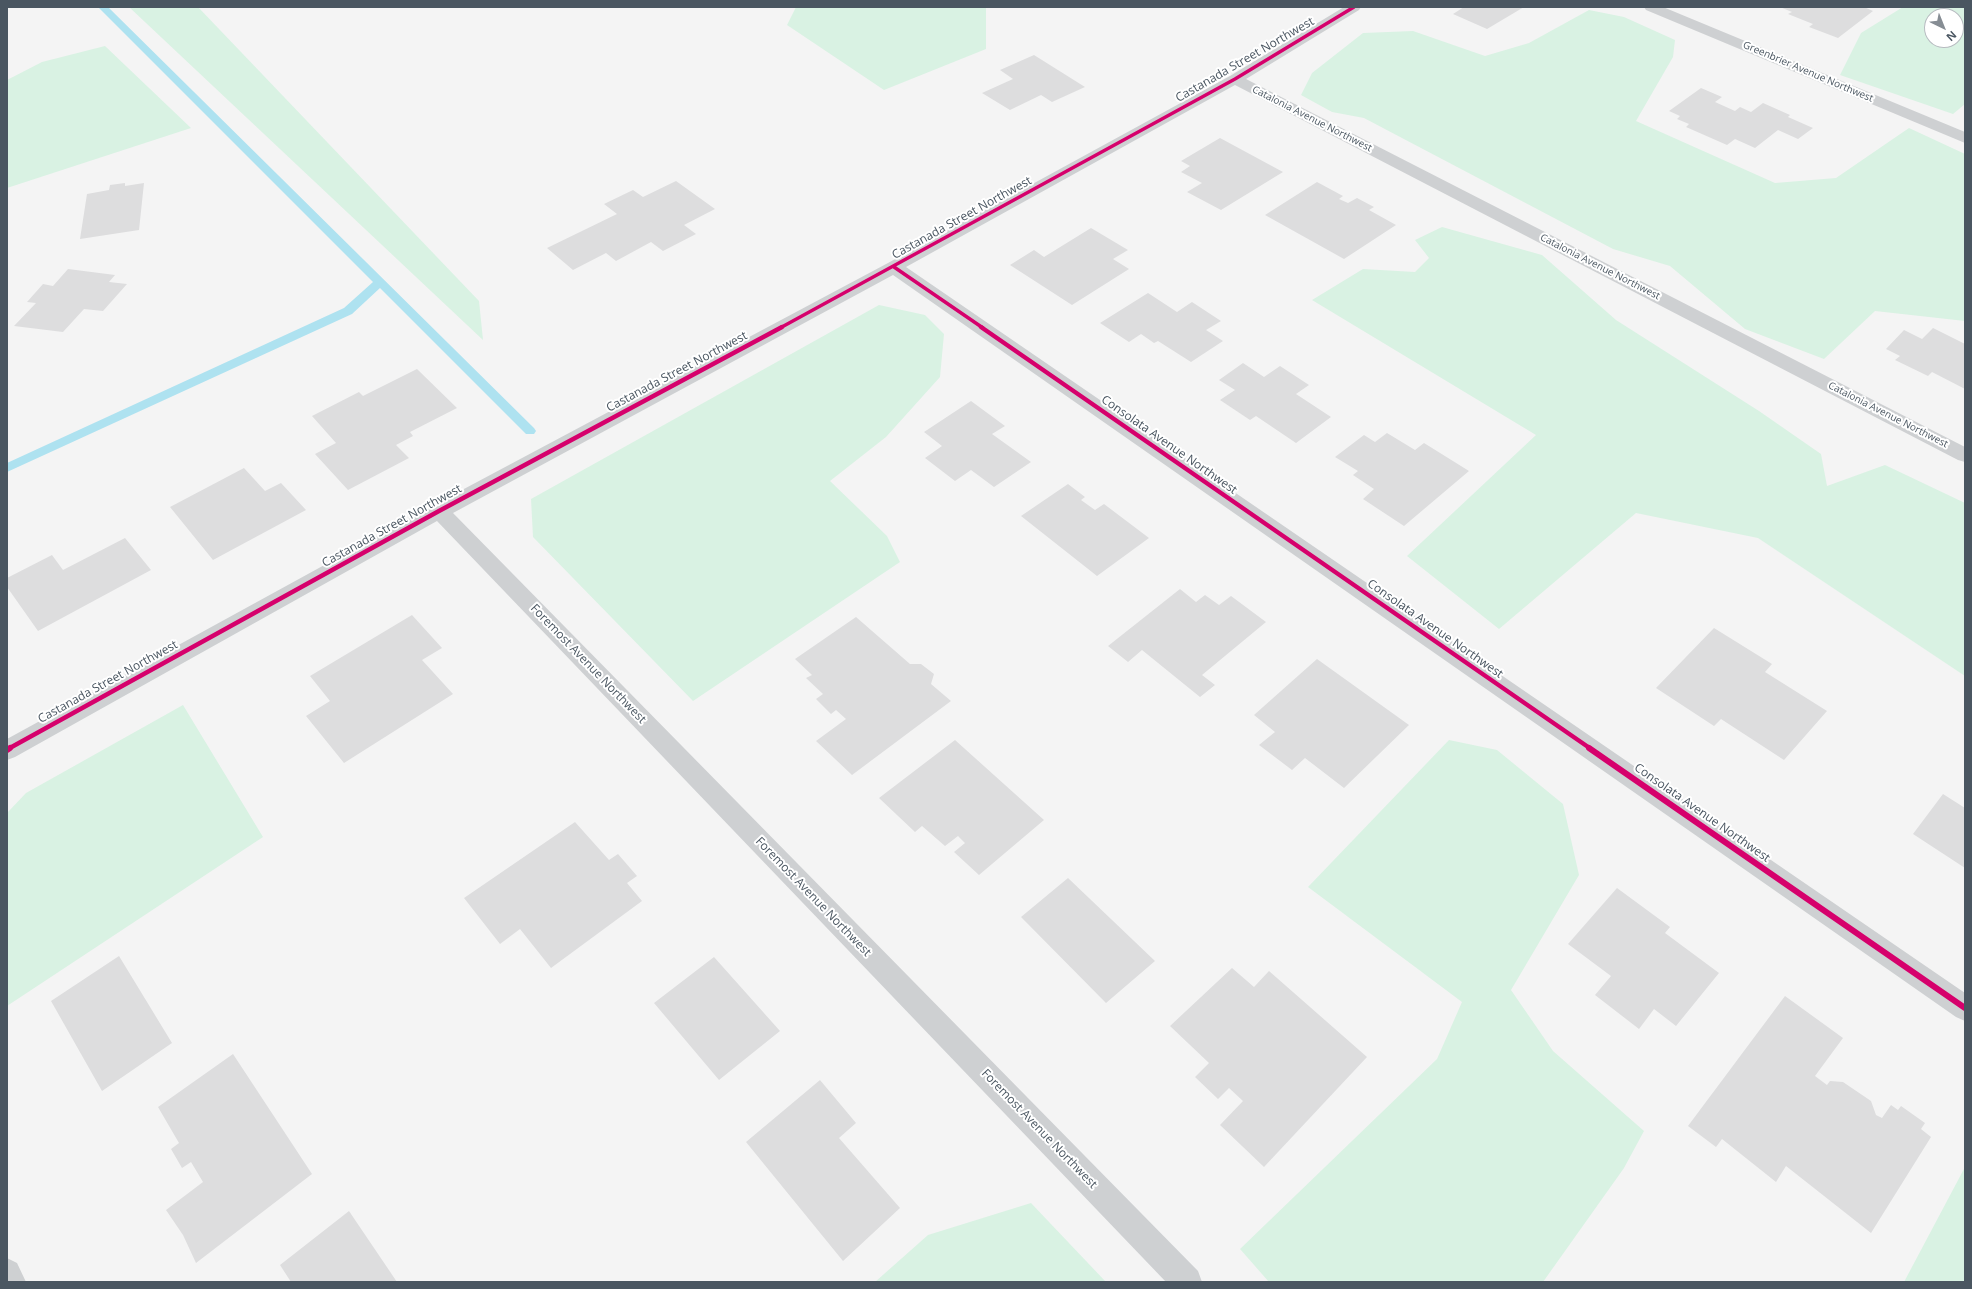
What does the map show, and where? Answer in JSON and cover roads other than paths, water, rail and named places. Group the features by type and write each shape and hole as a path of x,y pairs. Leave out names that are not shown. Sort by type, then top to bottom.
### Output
{"street":[{"name":"Castanada Street Northwest","path":"7,750 439,511 894,267 1235,79 1354,7"},
{"name":"Greenbrier Avenue Northwest","path":"1650,7 1965,138"},
{"name":"Catalonia Avenue Northwest","path":"1235,79 1965,455"},
{"name":"Consolata Avenue Northwest","path":"894,267 1965,1008"},
{"name":"Foremost Avenue Northwest","path":"439,511 1187,1282"},
{"path":"7,1273 11,1282"}],"waterway":[{"path":"103,7 380,282"},
{"path":"7,468 348,311 380,282"},
{"path":"380,282 530,431"}]}
